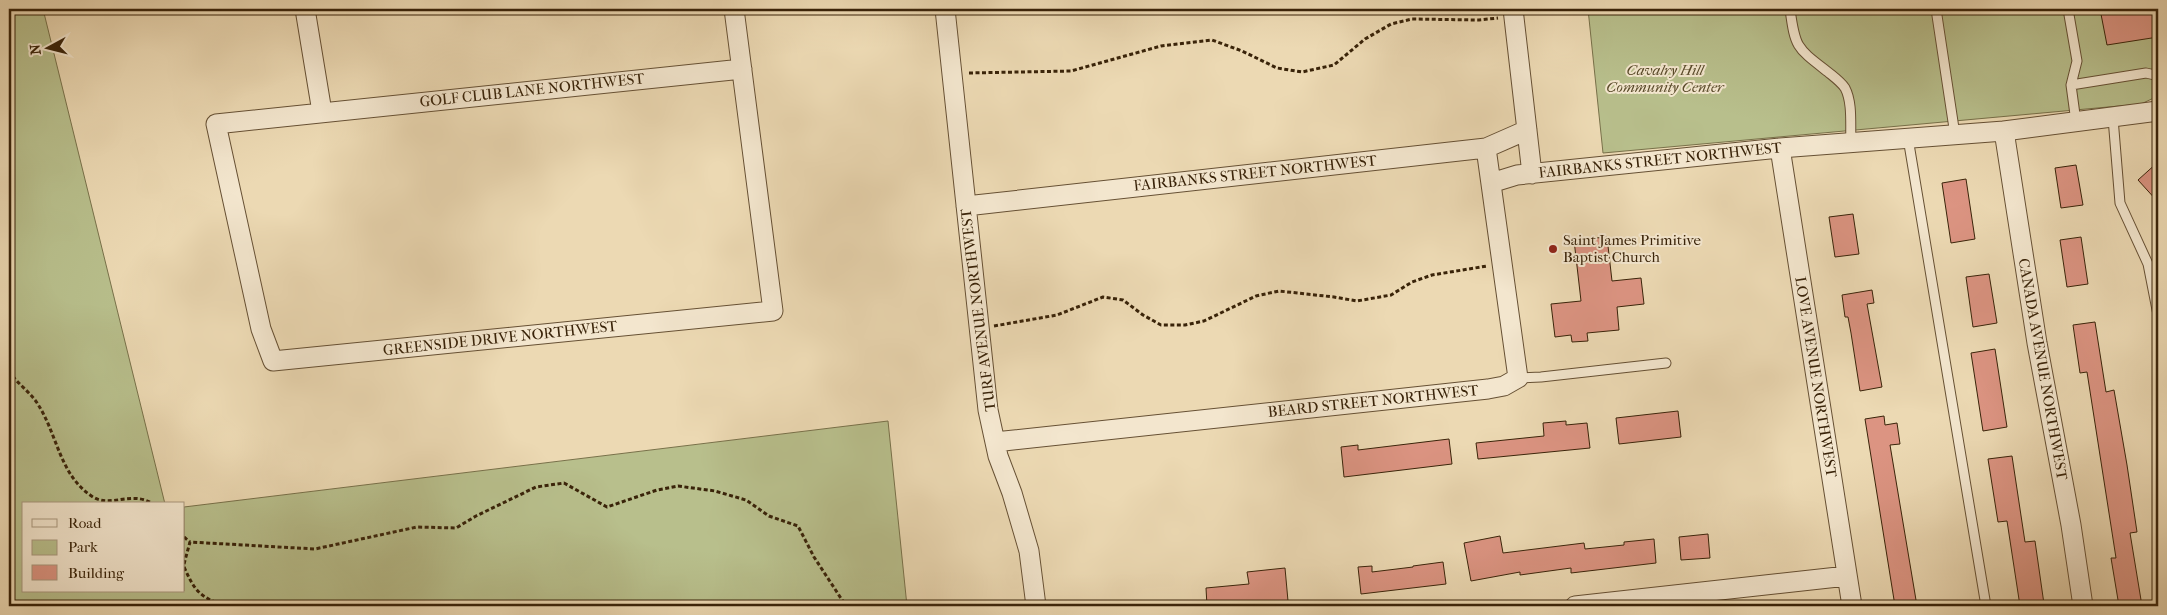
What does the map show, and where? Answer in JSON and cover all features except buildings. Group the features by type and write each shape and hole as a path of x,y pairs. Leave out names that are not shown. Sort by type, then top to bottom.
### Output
{"street":[{"path":"304,9 322,112"},
{"name":"GREENSIDE DRIVE NORTHWEST","path":"322,112 216,124 261,330 273,361 773,311 734,9"},
{"name":"TURF AVENUE NORTHWEST","path":"945,9 988,410 998,456 1012,493 1028,551 1036,606"},
{"path":"1513,12 1527,130"},
{"name":"GOLF CLUB LANE NORTHWEST","path":"322,112 742,69"},
{"name":"FAIRBANKS STREET NORTHWEST","path":"966,206 1486,148 1527,130 1532,174 1780,148 2004,131 2158,112"},
{"name":"CANADA AVENUE NORTHWEST","path":"2004,131 2036,343 2071,525 2083,606"},
{"path":"1486,148 1518,378"},
{"name":"LOVE AVENUE NORTHWEST","path":"1780,148 1852,606"},
{"path":"1491,183 1517,175 1532,174"},
{"name":"BEARD STREET NORTHWEST","path":"995,442 1488,389 1504,386 1518,378"},
{"path":"1575,606 1848,576"}],"lane":[{"path":"1790,9 1794,38 1803,53 1838,80 1845,89 1848,102 1851,143"},
{"path":"1936,9 1955,135"},
{"path":"2068,9 2077,61 2071,85 2076,122"},
{"path":"2071,85 2146,73 2155,75 2158,78"},
{"path":"2112,118 2120,204 2148,264 2158,315"},
{"path":"1908,138 1986,606"},
{"path":"1518,378 1666,363"}],"path":[{"path":"951,74 1071,71 1161,46 1212,40 1242,51 1277,68 1302,72 1334,65 1365,39 1391,24 1412,19 1479,20 1513,12"},
{"path":"979,328 1057,315 1102,297 1123,300 1143,315 1161,325 1186,325 1204,321 1256,296 1279,291 1334,297 1357,302 1392,295 1412,282 1432,275 1502,264"},
{"path":"9,371 25,386 39,406 68,473 80,486 95,498 115,500 134,497 144,498 149,502"},
{"path":"185,538 190,542 315,549 416,527 456,528 476,516 536,487 564,482 607,507 657,490 678,486 715,491 746,500 769,516 798,526 814,557 846,606"},
{"path":"185,562 190,542"},
{"path":"185,568 203,598 223,606"}],"green space":[{"path":"9,9 43,9 165,502 22,502 22,592 185,592 185,507 888,421 907,606 9,606"},
{"name":"Cavalry Hill Community Center","path":"1588,9 2158,9 2158,96 2141,104 1603,153"}],"place":[{"name":"Saint James Primitive Baptist Church","path":"1553,249"}]}
